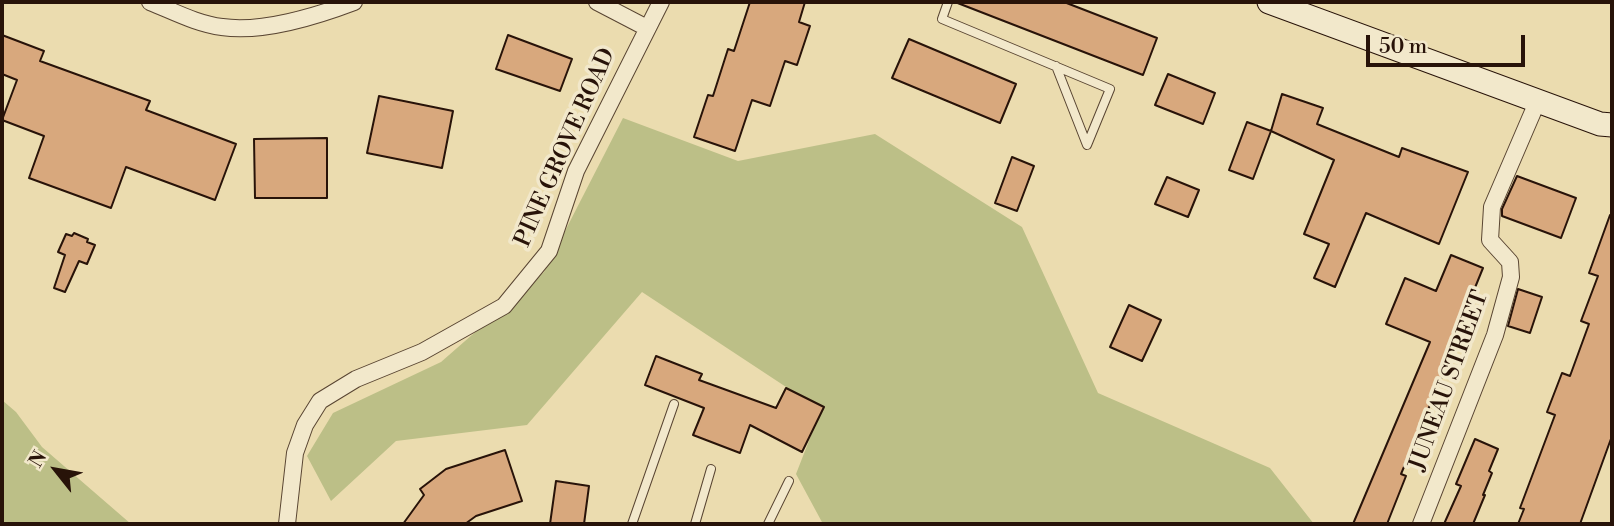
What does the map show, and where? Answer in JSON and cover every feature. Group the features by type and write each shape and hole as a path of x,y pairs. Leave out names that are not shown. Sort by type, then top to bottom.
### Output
{"main road":[{"path":"1269,2 1608,127"}],"street":[{"path":"150,2 220,27 248,30 317,16 354,2"},
{"path":"597,2 647,28"},
{"name":"PINE GROVE ROAD","path":"287,524 295,453 305,425 320,401 356,379 422,352 503,306 549,251 576,171 662,2"},
{"name":"JUNEAU STREET","path":"1421,524 1495,335 1511,277 1510,262 1490,240 1492,207 1538,100"}],"lane":[{"path":"948,2 942,19 1056,66 1110,89 1087,145 1056,66"},
{"path":"632,524 674,404"},
{"path":"695,524 711,469"},
{"path":"768,524 789,481"}],"green space":[{"path":"623,118 738,161 875,134 1022,227 1098,393 1270,468 1314,524 823,524 796,474 821,410 642,292 527,425 396,441 331,501 307,456 333,413 441,362 544,272"},
{"path":"2,400 16,412 42,447 131,524 2,524"}],"building":[{"path":"750,2 805,2 799,22 810,26 797,65 785,61 770,106 752,100 735,151 694,137 708,95 713,96 728,49 734,51"},
{"path":"955,2 1064,2 1157,38 1143,75"},
{"path":"2,35 44,51 40,61 150,101 146,110 236,144 215,200 126,167 111,208 29,178 44,136 2,120 17,80 2,74"},
{"path":"508,35 572,59 560,91 496,69"},
{"path":"909,39 1016,84 1000,123 892,78"},
{"path":"1168,74 1215,93 1203,124 1155,105"},
{"path":"1282,94 1323,108 1317,124 1399,157 1402,148 1468,172 1439,244 1366,213 1335,287 1314,278 1329,244 1304,234 1334,160 1271,131"},
{"path":"379,96 453,111 442,168 367,153"},
{"path":"1247,122 1271,131 1253,179 1229,170"},
{"path":"327,138 327,198 255,198 254,139"},
{"path":"1012,157 1034,166 1017,211 995,203"},
{"path":"1517,176 1576,198 1561,238 1502,216 1502,209"},
{"path":"1167,177 1199,190 1188,217 1155,204"},
{"path":"1610,215 1612,436 1580,524 1518,524 1524,509 1520,508 1555,415 1547,412 1562,373 1570,376 1589,324 1581,321 1598,276 1589,273"},
{"path":"74,233 95,245 87,264 79,261 65,292 54,288 65,255 58,252 66,234 72,236"},
{"path":"1451,255 1483,268 1461,322 1464,324 1401,474 1406,476 1387,524 1353,524 1430,342 1386,324 1405,278 1436,291"},
{"path":"1518,289 1542,297 1530,333 1508,326"},
{"path":"1129,305 1161,320 1142,361 1110,347"},
{"path":"656,356 702,374 699,380 776,408 786,388 824,407 802,452 750,425 740,453 693,435 704,408 645,385"},
{"path":"1475,439 1498,449 1489,471 1492,473 1485,495 1473,524 1444,524 1461,486 1456,484"},
{"path":"505,450 522,501 476,516 465,524 403,524 424,495 420,489 446,469"},
{"path":"556,481 589,486 584,524 550,524"}]}
